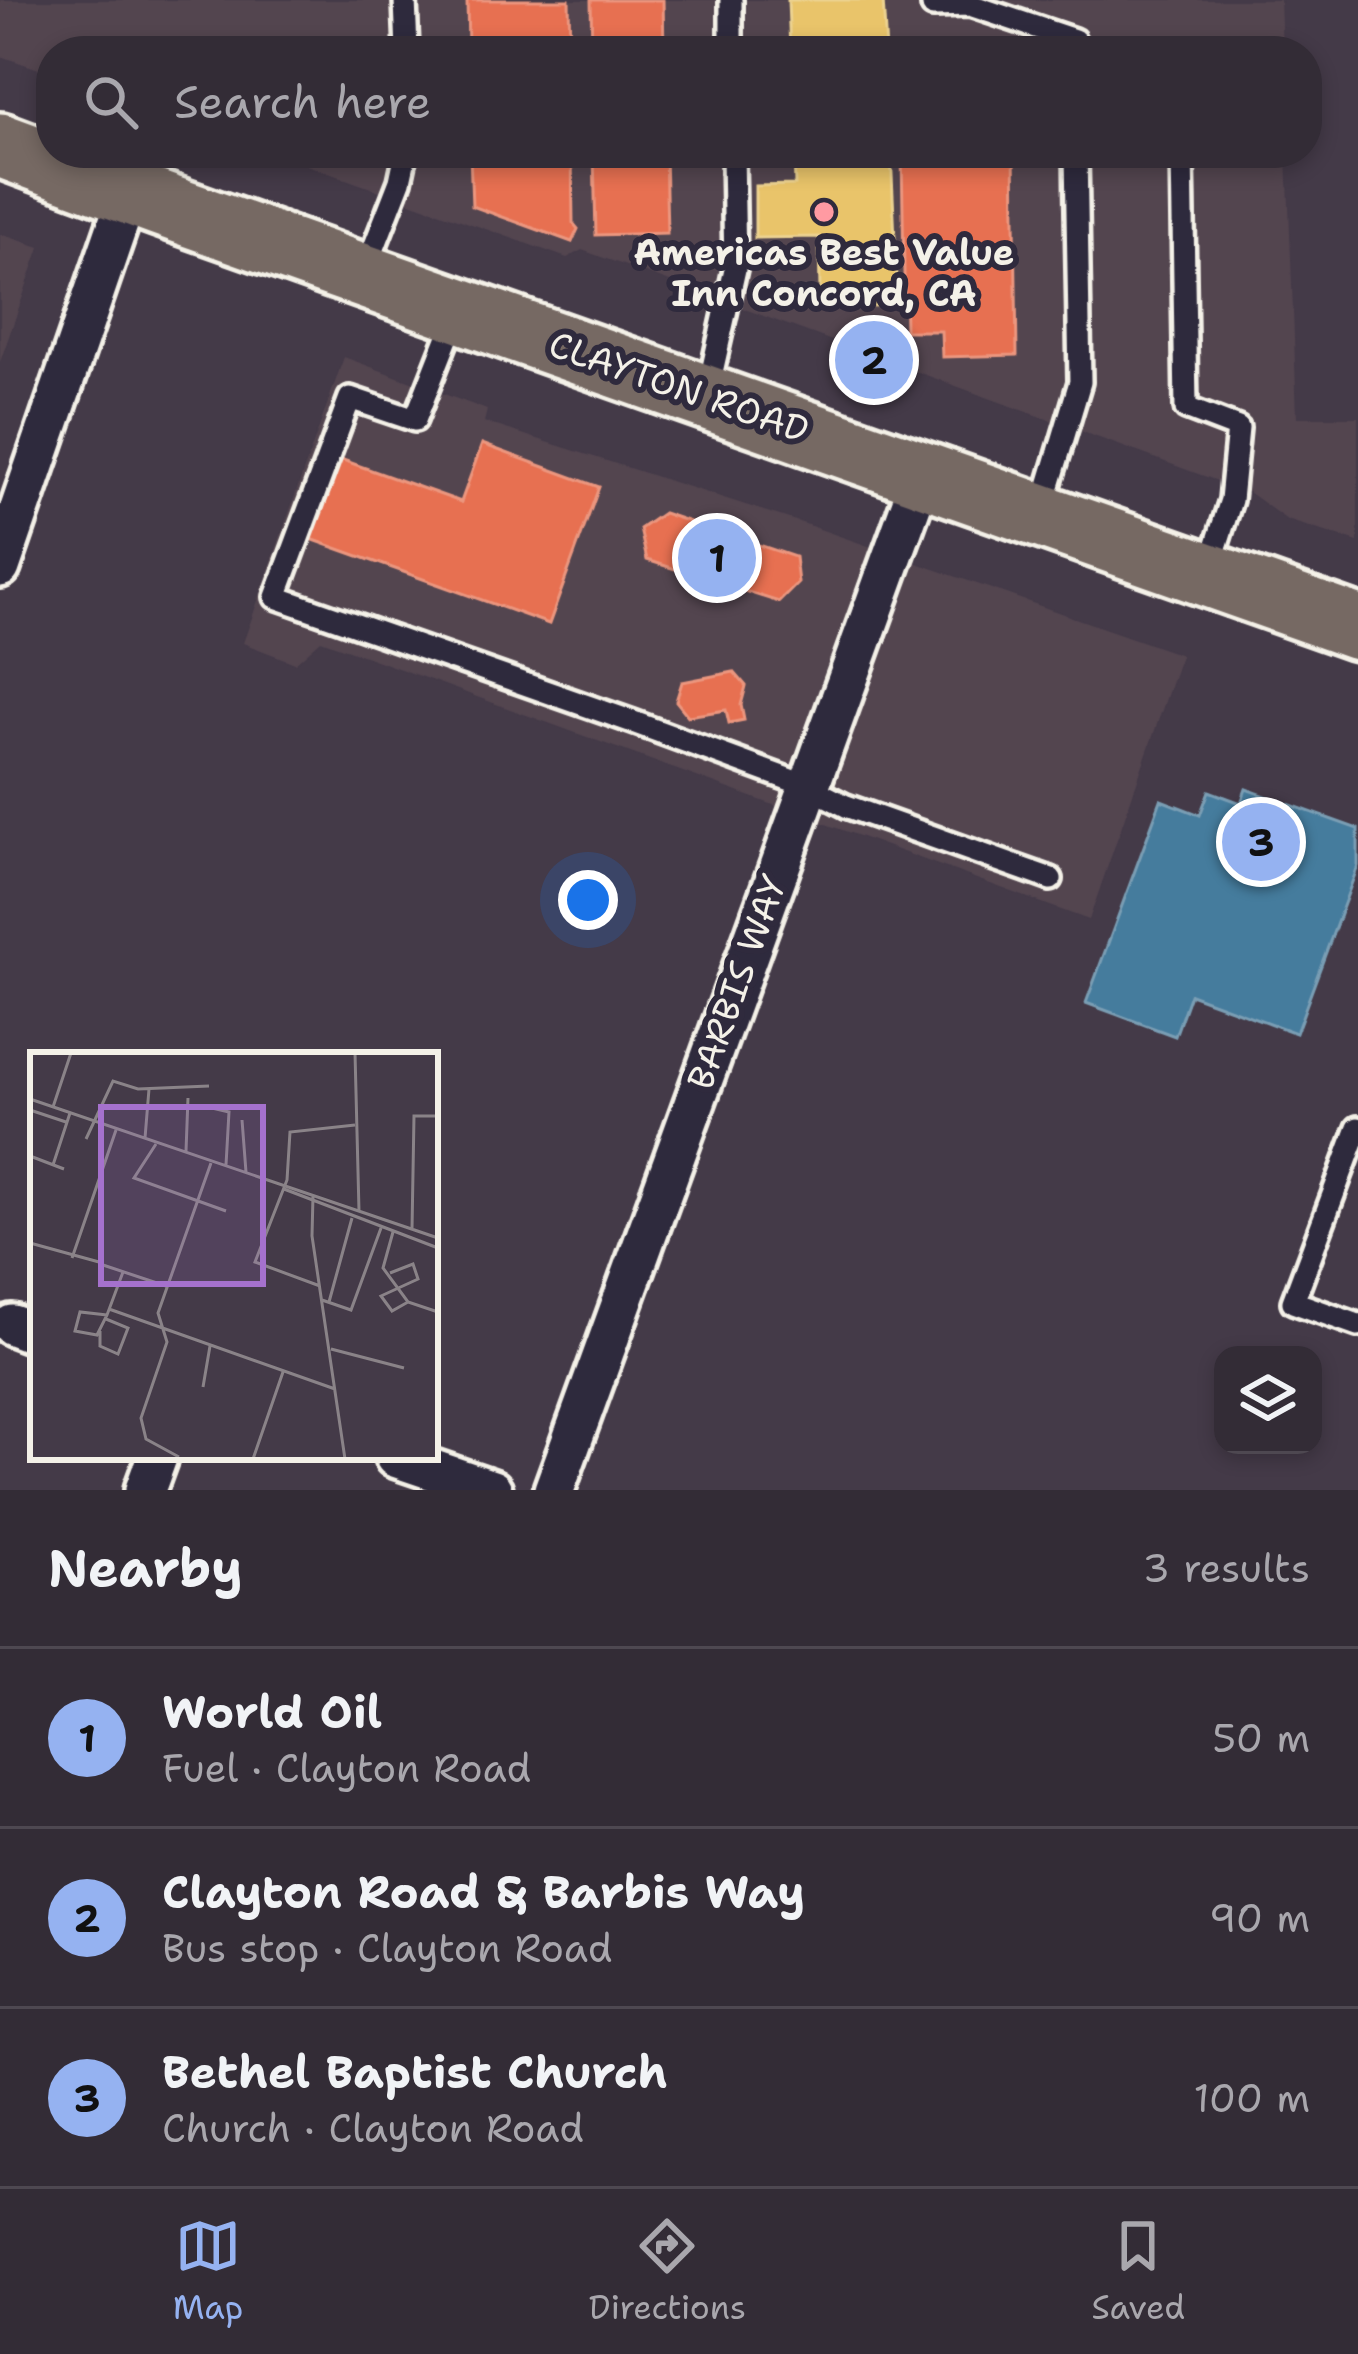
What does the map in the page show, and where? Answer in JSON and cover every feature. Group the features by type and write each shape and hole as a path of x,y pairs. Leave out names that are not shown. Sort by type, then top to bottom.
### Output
{"main road":[{"name":"CLAYTON ROAD","path":"0,145 36,158"},
{"name":"CLAYTON ROAD","path":"63,168 1358,628"}],"street":[{"path":"0,567 129,192"},
{"name":"BARBIS WAY","path":"554,1490 922,475"},
{"path":"145,1490 156,1460"},
{"path":"404,1460 492,1490"}],"lane":[{"path":"405,0 406,36"},
{"path":"730,0 731,36"},
{"path":"933,6 970,5 1062,36"},
{"path":"363,276 403,168"},
{"path":"706,397 735,269 733,168"},
{"path":"1040,516 1080,382 1076,168"},
{"path":"1182,168 1186,408 1238,428 1231,500 1207,575"},
{"path":"458,309 416,420 350,398 276,597 807,786 846,806 1051,879"},
{"path":"1358,1128 1293,1302 1358,1325"}],"shaded area":[{"path":"0,0 1280,0 1281,36 36,36 36,68 0,56"},
{"path":"315,168 1288,168 1297,417 1358,417 1358,542 1287,520 1248,492 582,250 567,258"},
{"path":"0,234 40,247 0,362"},
{"path":"344,357 487,410 484,422 805,524 1181,655 1089,920 321,640 295,663 243,643"}],"building: Homes":[{"path":"788,0 883,0 885,36 789,36"},
{"name":"Americas Best Value Inn Concord, CA","path":"794,168 892,168 898,304 862,307 820,291 819,237 755,238 755,186 795,185"}],"building: Shops":[{"path":"467,0 569,0 570,36 468,36"},
{"path":"591,0 663,0 664,36 592,36"},
{"path":"471,168 572,168 573,223 578,229 572,242 472,206"},
{"path":"594,168 665,168 667,233 596,235"},
{"path":"902,168 1014,168 1017,355 942,357 941,331 905,331"},
{"path":"482,444 599,487 549,624 311,539 340,459 461,502"},
{"path":"663,513 795,557 798,583 779,602 647,560 640,529"},
{"path":"734,672 746,686 741,705 744,720 729,723 726,710 688,716 676,701 682,682"}],"building: Public":[{"path":"1246,789 1358,829 1358,866 1296,1033 1190,994 1175,1036 1086,1003 1161,800 1200,815 1209,791 1241,803"}],"place":[{"name":"Americas Best Value Inn Concord, CA","path":"824,212"},
{"name":"Clayton Road & Barbis Way","path":"874,360"},
{"name":"World Oil","path":"717,558"},
{"name":"Bethel Baptist Church","path":"1261,842"}]}
